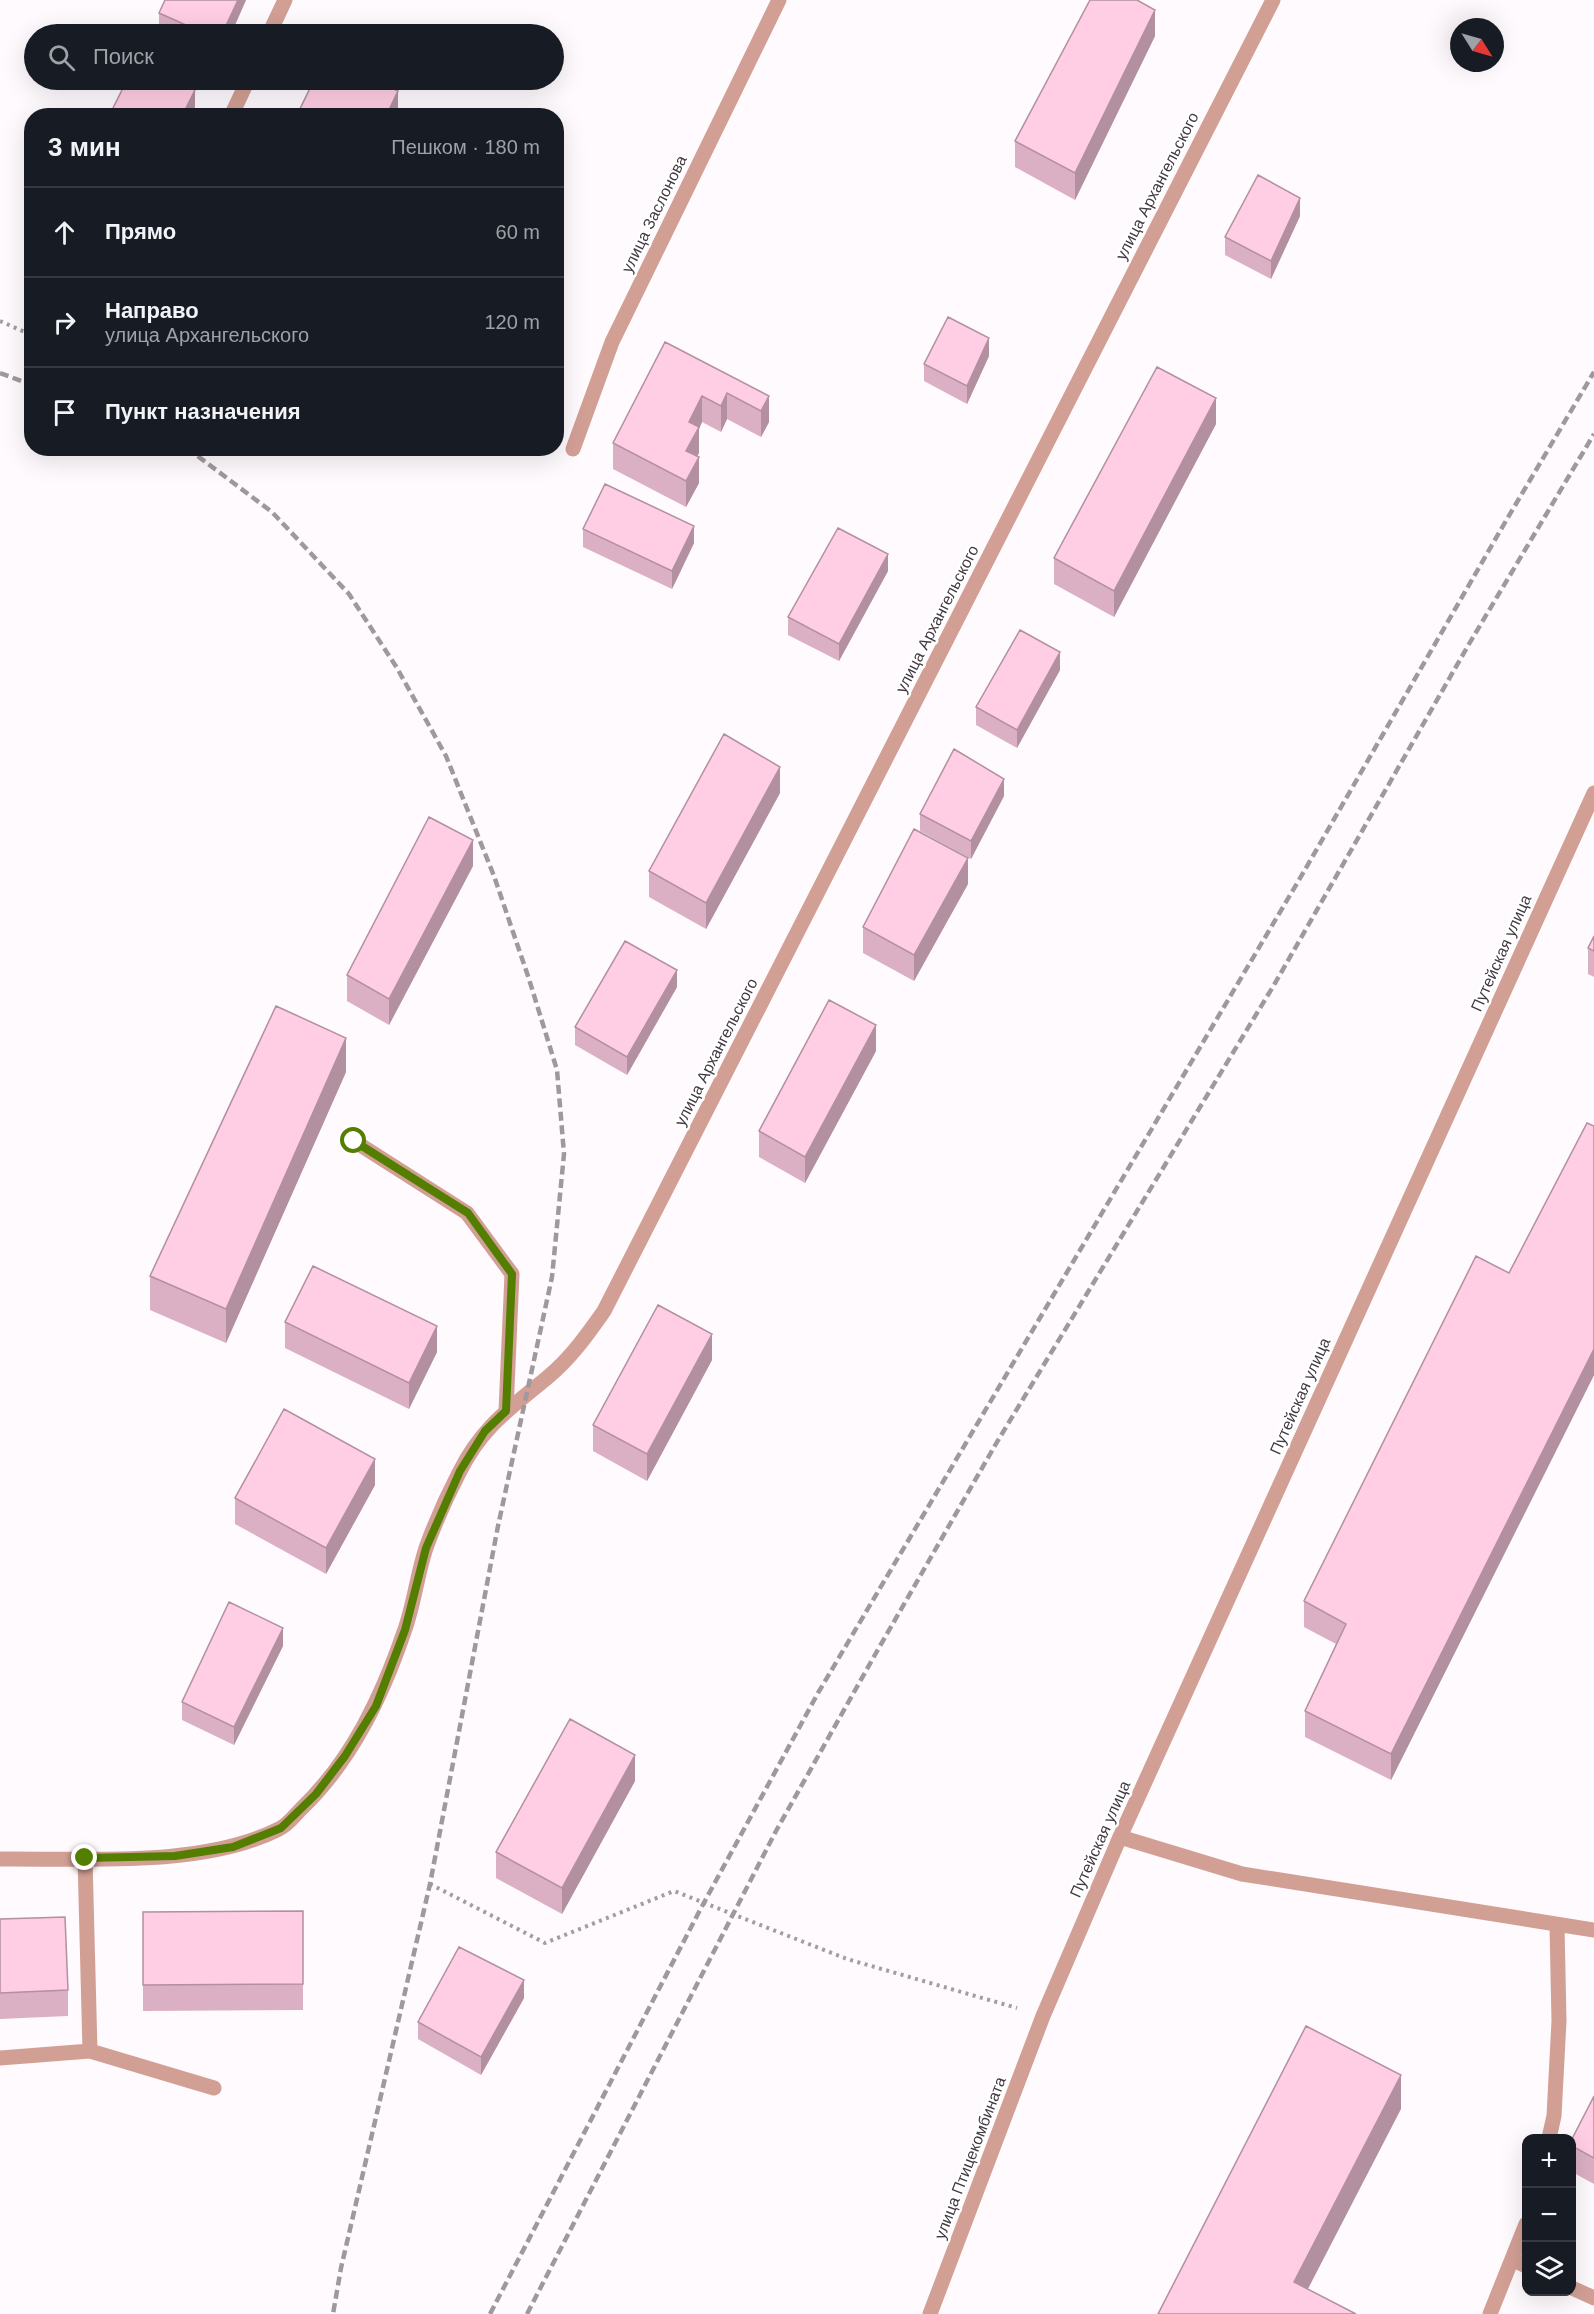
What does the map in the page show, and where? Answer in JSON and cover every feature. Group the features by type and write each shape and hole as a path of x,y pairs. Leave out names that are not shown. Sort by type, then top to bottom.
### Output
{"street":[{"path":"274,24 285,0"},
{"name":"улица Заслонова","path":"573,449 612,342 779,0"},
{"name":"улица Архангельского","path":"0,1859 175,1856 233,1847 281,1828 316,1794 345,1756 376,1706 405,1630 426,1548 460,1471 485,1431 549,1377 580,1346 604,1311 1273,0"},
{"path":"235,108 243,90"},
{"name":"Путейская улица","path":"1043,2016 1120,1837 1594,793"},
{"path":"354,1141 468,1213 512,1274 506,1411"},
{"path":"1120,1837 1242,1874 1594,1930"},
{"path":"85,1858 90,2050"},
{"path":"1550,2134 1554,2116 1559,2021 1557,1924"},
{"name":"улица Птицекомбината","path":"930,2314 1043,2016"},
{"path":"0,2058 90,2050 214,2088"},
{"path":"1490,2314 1522,2236"},
{"path":"1512,2259 1522,2264"},
{"path":"1576,2290 1594,2298"}],"path":[{"path":"0,321 24,332"},
{"path":"430,1884 545,1943 674,1891 847,1959 1043,2016"}],"building":[{"path":"165,0 238,0 227,24 184,24 159,13"},
{"path":"1090,0 1137,0 1155,10 1075,173 1015,141"},
{"path":"122,90 195,90 186,108 113,108"},
{"path":"309,90 398,91 390,108 300,108"},
{"path":"1258,175 1300,198 1271,261 1225,237"},
{"path":"948,317 989,338 967,386 924,364"},
{"path":"665,342 769,396 761,411 727,393 721,406 702,396 689,422 699,427 686,451 699,457 686,481 613,443"},
{"path":"1157,367 1216,398 1114,591 1054,558"},
{"path":"605,484 694,526 672,571 583,529"},
{"path":"838,528 888,554 839,644 788,617"},
{"path":"1020,630 1060,652 1017,730 976,707"},
{"path":"724,734 780,767 706,903 649,871"},
{"path":"954,749 1004,779 971,841 920,814"},
{"path":"429,817 473,840 389,999 347,975"},
{"path":"914,829 968,858 914,955 863,927"},
{"path":"1594,936 1594,951 1588,948"},
{"path":"625,941 677,970 627,1057 575,1027"},
{"path":"829,1000 876,1025 805,1157 759,1131"},
{"path":"276,1006 346,1038 226,1309 150,1276"},
{"path":"1587,1123 1594,1126 1594,1349 1391,1754 1305,1711 1346,1624 1304,1601 1476,1256 1509,1273"},
{"path":"313,1266 437,1326 409,1383 285,1322"},
{"path":"658,1305 712,1334 647,1454 593,1425"},
{"path":"284,1409 375,1459 326,1548 235,1498"},
{"path":"229,1602 283,1628 234,1727 182,1702"},
{"path":"570,1719 635,1755 562,1888 496,1852"},
{"path":"303,1911 303,1984 143,1985 143,1912"},
{"path":"65,1917 68,1990 0,1993 0,1919"},
{"path":"459,1947 524,1980 481,2057 418,2022"},
{"path":"1306,2026 1401,2075 1294,2282 1356,2314 1158,2314"},
{"path":"1594,2096 1594,2158 1576,2148 1575,2134"}],"railway":[{"path":"490,2314 700,1910 818,1693 1299,880 1594,372"},
{"path":"0,373 24,382"},
{"path":"527,2314 776,1831 876,1653 997,1442 1274,985 1469,644 1594,434"},
{"path":"198,456 272,512 349,594 397,668 446,756 494,876 557,1070 564,1154 552,1277 498,1526 430,1884 341,2268 333,2314"}],"route":[{"path":"85,1858 175,1856 233,1847 281,1828 316,1794 345,1756 376,1706 405,1630 426,1548 460,1471 485,1431 506,1411 512,1274 468,1213 354,1141"}]}
